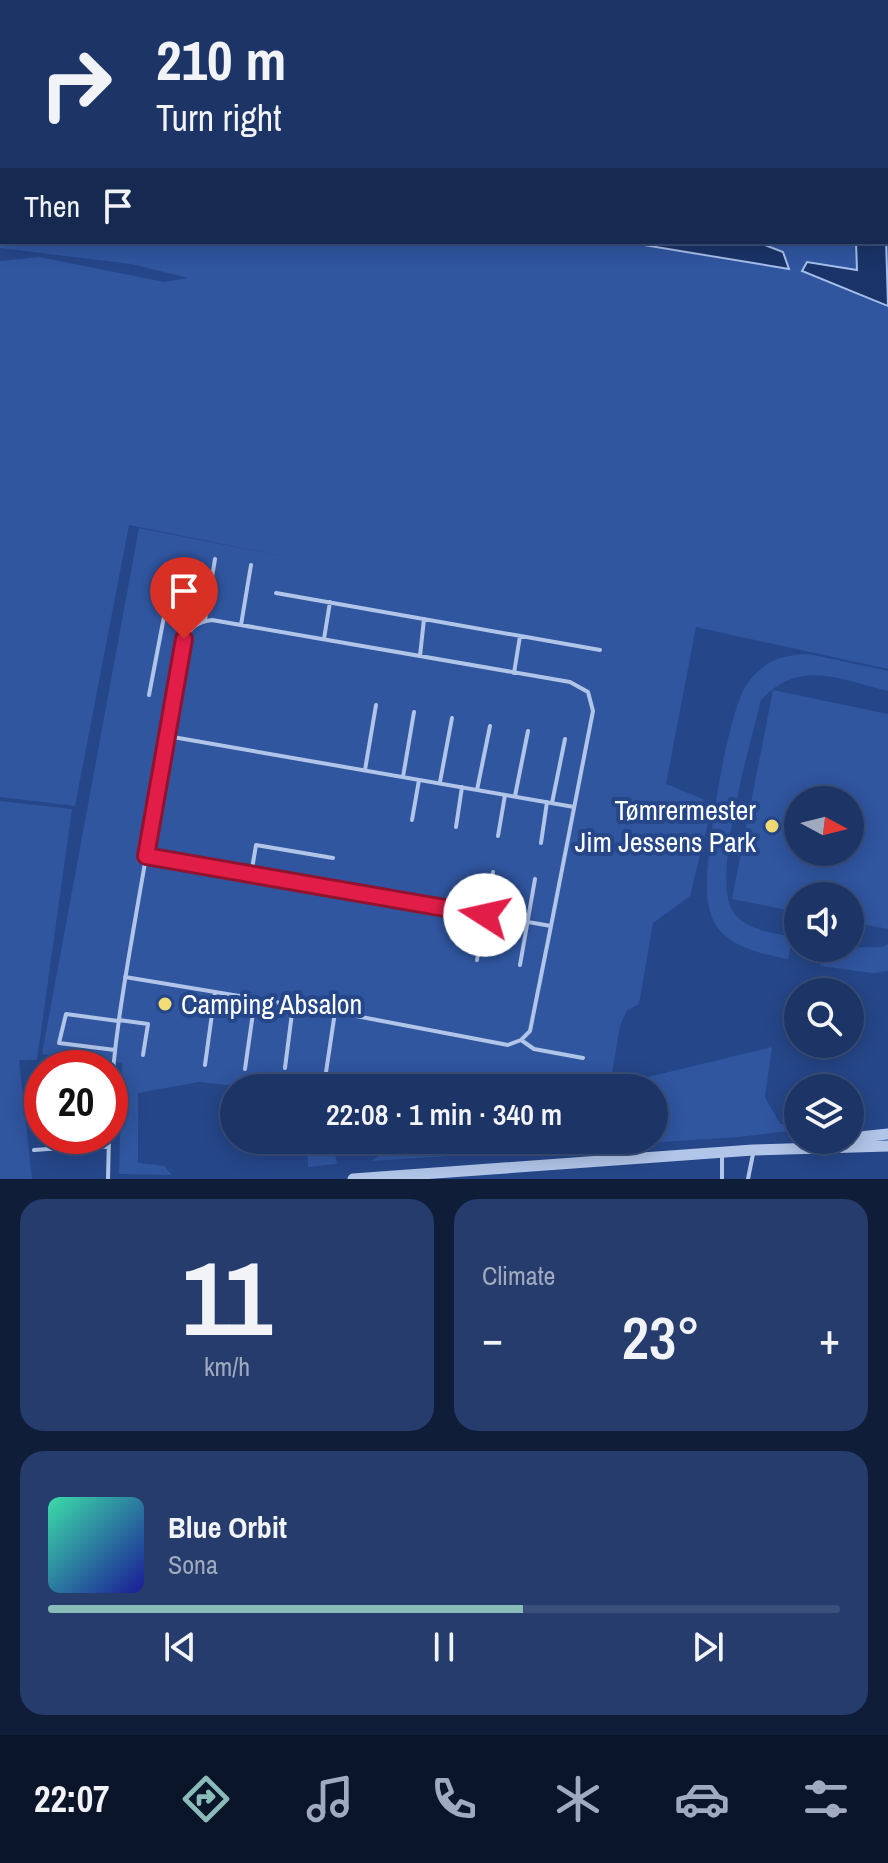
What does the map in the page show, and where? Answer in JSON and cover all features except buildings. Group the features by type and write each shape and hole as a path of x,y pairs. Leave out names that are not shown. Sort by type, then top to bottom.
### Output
{"street":[{"path":"864,1137 888,1134"},
{"path":"753,1150 784,1146"},
{"path":"353,1179 753,1150 888,1146"}],"lane":[{"path":"205,621 215,559"},
{"path":"241,625 251,565"},
{"path":"149,695 172,575"},
{"path":"276,593 600,650"},
{"path":"324,639 330,602"},
{"path":"164,617 191,629"},
{"path":"420,656 424,619"},
{"path":"125,977 508,1045 521,1040 530,1031 536,1012 593,711 588,692 570,682 241,625 205,621 191,629 184,639 125,977 119,1021 115,1050 59,1043 66,1014 119,1021 148,1024 143,1055"},
{"path":"514,673 520,636"},
{"path":"365,770 376,705"},
{"path":"403,777 414,712"},
{"path":"440,784 452,718"},
{"path":"477,790 490,726"},
{"path":"515,797 528,731"},
{"path":"167,736 574,807"},
{"path":"541,843 565,739"},
{"path":"412,820 419,780"},
{"path":"456,827 462,787"},
{"path":"498,836 505,795"},
{"path":"245,843 333,858"},
{"path":"251,875 256,845"},
{"path":"146,856 551,926"},
{"path":"477,960 493,872"},
{"path":"520,965 535,879"},
{"path":"205,1065 215,992"},
{"path":"245,1069 255,999"},
{"path":"285,1068 293,1005"},
{"path":"326,1074 335,1012"},
{"path":"521,1040 534,1049 583,1058"},
{"path":"748,1179 753,1150"},
{"path":"722,1152 722,1179"},
{"path":"108,1179 109,1154"}],"shaded area":[{"path":"0,244 888,244 888,669 696,627 666,784 703,799 708,823 690,896 653,923 639,1004 627,1010 620,1026 612,1074 220,1074 220,1084 199,1082 138,1093 138,1163 164,1166 172,1175 119,1174 120,1154 128,1154 128,1050 43,1050 139,528 292,558 129,525 75,806 0,797 0,261 39,257 164,282 188,278 131,264 0,248"},
{"path":"638,244 762,244 783,252 789,269"},
{"path":"856,244 886,244 888,306 802,271 807,262 857,270"},
{"path":"809,654 888,671 888,691 837,678 806,676 776,687 761,700 735,807 727,892 732,910 743,922 784,935 784,958 746,948 720,931 709,907 707,873 719,785 739,700 760,669 790,656"},
{"name":"Tømrermester Jim Jessens Park","path":"773,690 888,714 888,929 864,925 864,882 784,882 784,909 732,899"},
{"path":"0,801 72,809 38,1050 24,1050 24,1060 19,1060 24,1106 24,1154 29,1154 32,1179 0,1179"},
{"path":"888,944 888,971 872,973 820,966 821,962 864,962 864,947"},
{"path":"772,1047 765,1097 780,1124 784,1124 784,1132 668,1142 668,1074 661,1074"},
{"path":"308,1154 335,1154 337,1164 308,1167"},
{"path":"381,1154 479,1154 372,1161"}],"place":[{"name":"Tømrermester Jim Jessens Park","path":"772,826"},
{"name":"Camping Absalon","path":"165,1004"}],"route":[{"path":"184,639 146,856 485,915"}]}
